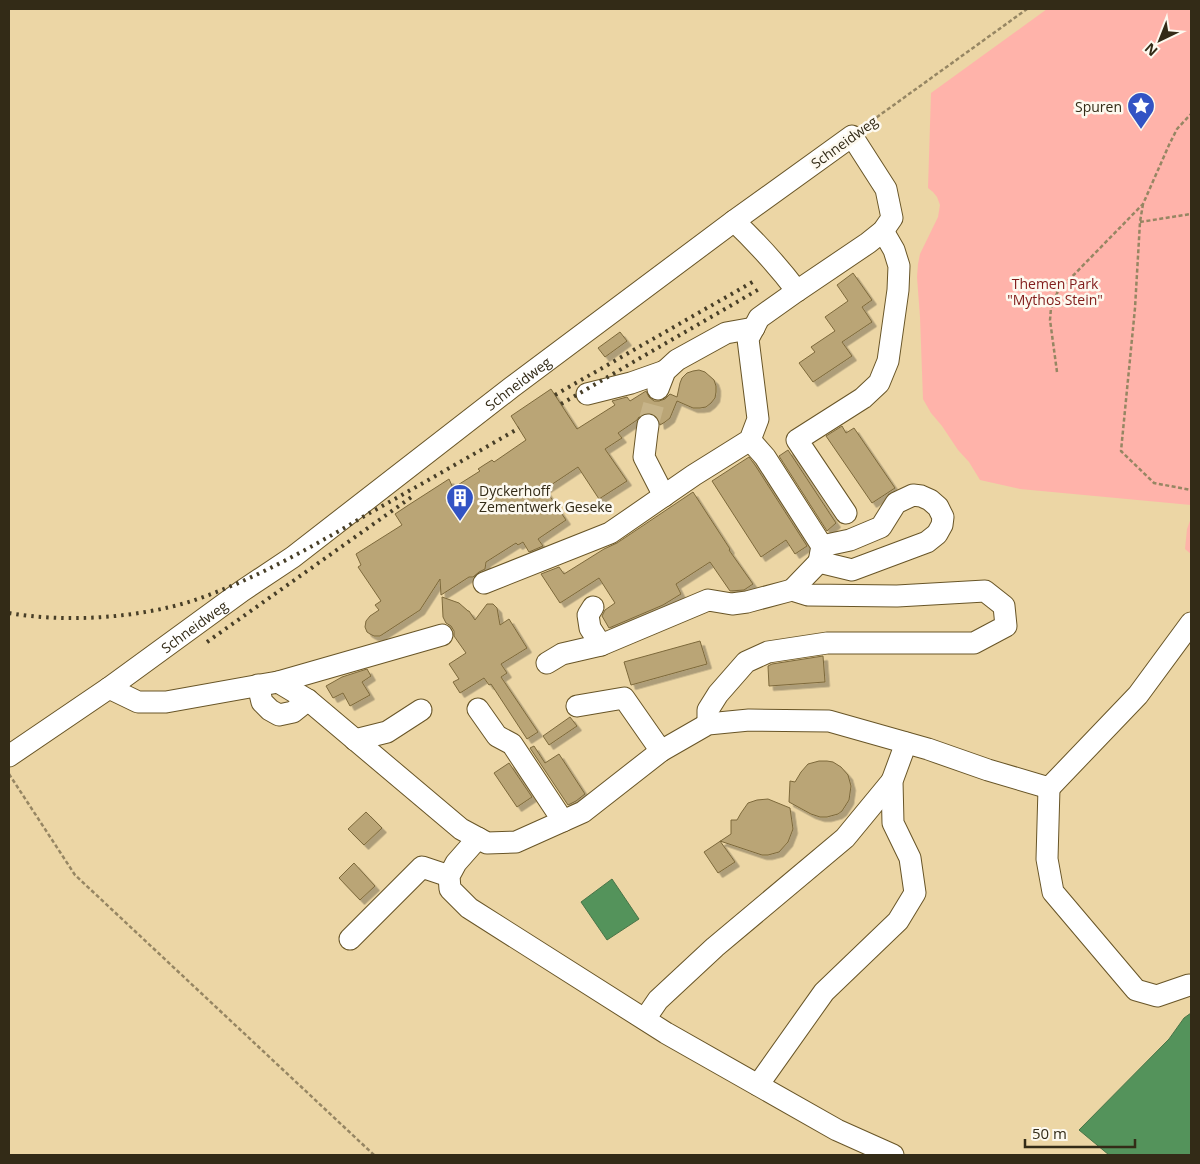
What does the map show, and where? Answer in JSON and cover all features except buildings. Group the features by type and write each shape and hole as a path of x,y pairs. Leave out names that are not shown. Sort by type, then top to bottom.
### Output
{"street":[{"name":"Schneidweg","path":"9,756 293,557 512,387 734,221 852,136"},
{"path":"484,583 610,533 694,475 750,440 758,419 748,340 759,318 868,244 883,231 892,218 886,189 852,136"},
{"path":"734,221 776,264 797,291"},
{"path":"846,513 797,440 863,398 879,383 888,360 898,290 899,266 894,250 883,231"},
{"path":"587,394 631,383 661,380 677,360 726,333 754,328"},
{"path":"648,425 644,457 664,496"},
{"path":"750,440 765,457 821,554 852,570 927,542 937,534 942,525 943,517 938,507 930,500 921,496 913,495 896,503 880,527 821,554 792,590"},
{"path":"547,663 562,654 601,645 708,600 732,604 792,590 808,594 897,596 985,591 1004,606 1006,626 974,643 827,643 768,652 746,662 718,694 708,710 708,724"},
{"path":"594,607 588,615 590,628 601,645"},
{"path":"1189,985 1157,996 1136,990 1052,892 1047,859 1049,788 1138,695 1191,623"},
{"path":"108,688 138,702 166,702 268,683 442,635"},
{"path":"268,683 262,702 279,715 293,712 308,700"},
{"path":"268,683 308,700 461,828 487,843 516,842 583,812 661,751 708,724 749,720 829,721 1049,788"},
{"path":"577,706 624,698 661,751"},
{"path":"478,709 497,736 512,744 563,821"},
{"path":"355,740 387,732 421,710"},
{"path":"645,1019 658,1000 714,947 845,838 892,781 906,743"},
{"path":"758,1085 824,992 898,921 915,893 910,858 893,823 892,781"},
{"path":"478,838 456,863 449,876 450,889 469,908 666,1033 837,1130 893,1155"},
{"path":"350,939 422,868 449,876"}],"path":[{"name":"Schneidweg","path":"852,136 1027,9"},
{"path":"1191,114 1177,129 1143,204 1121,451 1154,483 1191,490"},
{"path":"1057,372 1050,320 1051,308 1058,291 1143,204"},
{"path":"1140,222 1191,214"},
{"path":"9,774 75,875 374,1155"}],"green space":[{"name":"Themen Park \"Mythos Stein\"","path":"1047,9 1191,9 1191,505 1020,489 980,480 969,462 931,413 923,399 918,264 920,254 938,217 940,205 937,197 928,188 931,93"},
{"path":"1191,518 1191,554 1185,549 1187,529"}],"shaded area":[{"path":"612,879 639,919 607,940 581,902"},
{"path":"1191,1013 1191,1155 1109,1155 1079,1130 1169,1039 1184,1018"}],"tunnel":[{"path":"648,425 658,389"}],"railway":[{"path":"555,395 756,280"},
{"path":"561,404 761,288"},
{"path":"9,613 54,618 125,615 171,607 215,593 260,573 304,550 519,428"},
{"path":"207,642 413,496"}],"place":[{"name":"Spuren","path":"1141,130"},
{"name":"Dyckerhoff Zementwerk Geseke","path":"460,522"}]}
